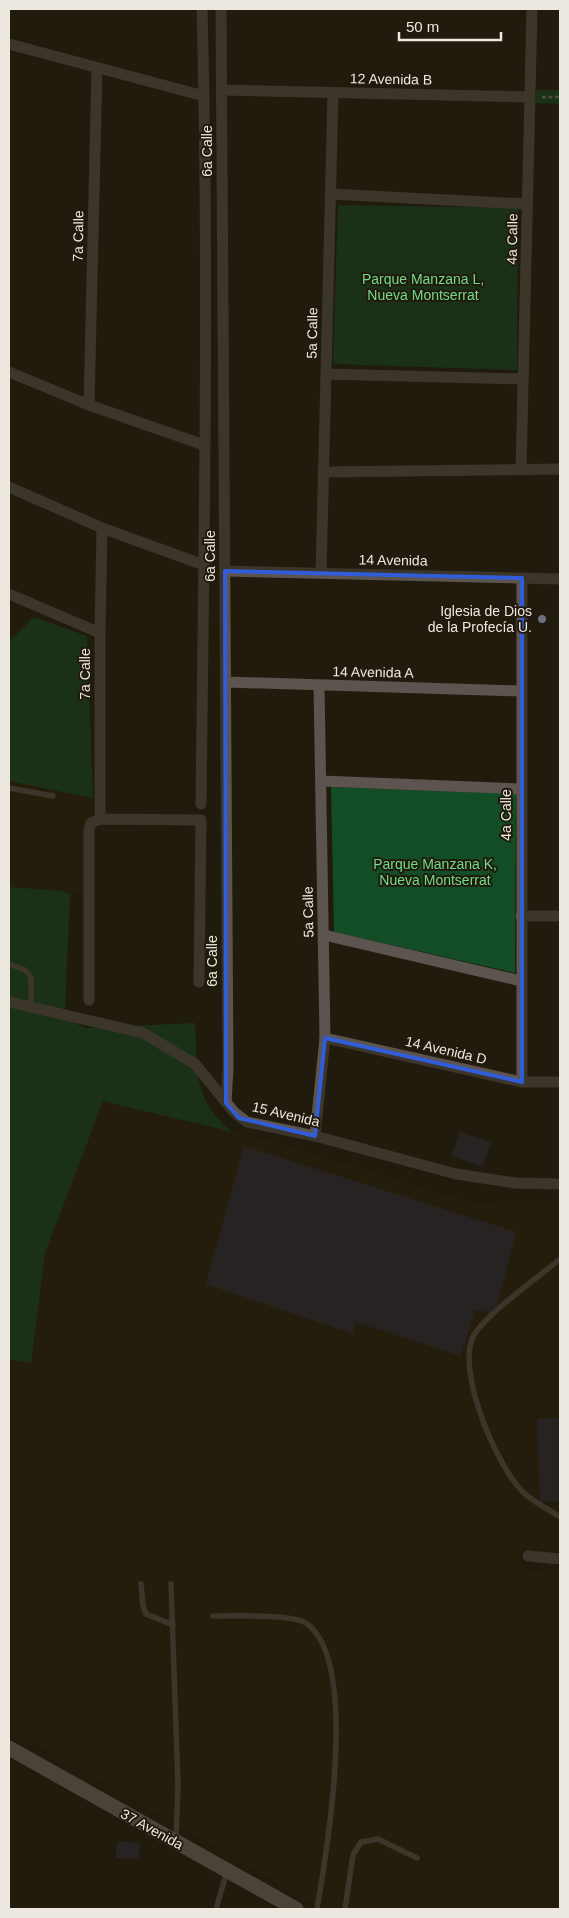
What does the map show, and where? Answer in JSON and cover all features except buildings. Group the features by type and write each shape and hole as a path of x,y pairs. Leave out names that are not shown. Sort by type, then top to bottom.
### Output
{"street":[{"name":"6a Calle","path":"201,804 204,566 204,96 202,9"},
{"name":"6a Calle","path":"221,9 228,1068 226,1103"},
{"name":"4a Calle","path":"521,470 532,9"},
{"path":"9,44 204,96"},
{"name":"7a Calle","path":"89,405 97,68"},
{"name":"12 Avenida B","path":"222,90 530,97"},
{"name":"5a Calle","path":"321,573 333,93"},
{"path":"330,194 528,204"},
{"path":"9,372 89,405 204,446"},
{"path":"326,374 523,379"},
{"path":"323,472 560,469"},
{"path":"9,487 102,528 204,566"},
{"name":"7a Calle","path":"100,819 102,528"},
{"name":"14 Avenida","path":"225,571 560,579"},
{"name":"4a Calle","path":"522,578 522,1082"},
{"path":"9,594 100,633"},
{"name":"14 Avenida A","path":"226,682 521,691"},
{"name":"5a Calle","path":"315,1136 326,1038 320,686"},
{"path":"321,781 521,788"},
{"name":"6a Calle","path":"100,819 201,820 199,982"},
{"path":"89,1000 89,829 91,823 100,819"},
{"path":"521,916 560,916"},
{"path":"324,935 521,981"},
{"name":"15 Avenida","path":"9,1002 143,1033 195,1064 239,1118 247,1122 315,1136 456,1174 515,1182 560,1184"},
{"name":"14 Avenida D","path":"326,1038 522,1082 560,1082"},
{"path":"528,1556 560,1559"},
{"name":"37 Avenida","path":"9,1748 296,1909"}],"lane":[{"path":"9,788 53,796"},
{"path":"9,964 25,970 31,977 31,1007"},
{"path":"560,1259 479,1327 470,1344 470,1367 479,1410 500,1461 525,1494 560,1517"},
{"path":"141,1584 143,1606 146,1614 172,1625"},
{"path":"171,1584 178,1784 176,1842"},
{"path":"212,1616 297,1618 314,1630 325,1648 332,1670 337,1742 324,1866 317,1909"},
{"path":"345,1909 353,1855 361,1842 378,1839 417,1858"},
{"path":"216,1909 227,1871"}],"path":[{"path":"530,97 560,97"}],"highlighted area":[{"path":"225,571 522,578 522,1082 325,1038 315,1136 239,1118 226,1103"}],"shaded area":[{"path":"9,781 93,798 90,892 70,894 61,891 9,887"},
{"path":"103,1101 274,1142 471,1203 560,1201 560,1554 516,1550 525,1571 560,1575 560,1909 324,1909 9,1728 9,1459 13,1359 31,1363 45,1253"}],"green space":[{"path":"536,90 560,90 560,104 535,103"},
{"name":"Parque Manzana L, Nueva Montserrat","path":"338,205 518,208 517,370 333,364"},
{"path":"34,617 87,636 93,798 9,781 9,642"},
{"name":"Parque Manzana K, Nueva Montserrat","path":"331,787 516,794 515,973 334,932"},
{"path":"9,887 61,891 70,894 65,1009 72,1022 86,1028 195,1023 198,1070 204,1096 210,1108 233,1132 103,1101 45,1253 31,1363 9,1359"}],"place":[{"name":"Iglesia de Dios de la Profecía U.","path":"542,619"}]}
